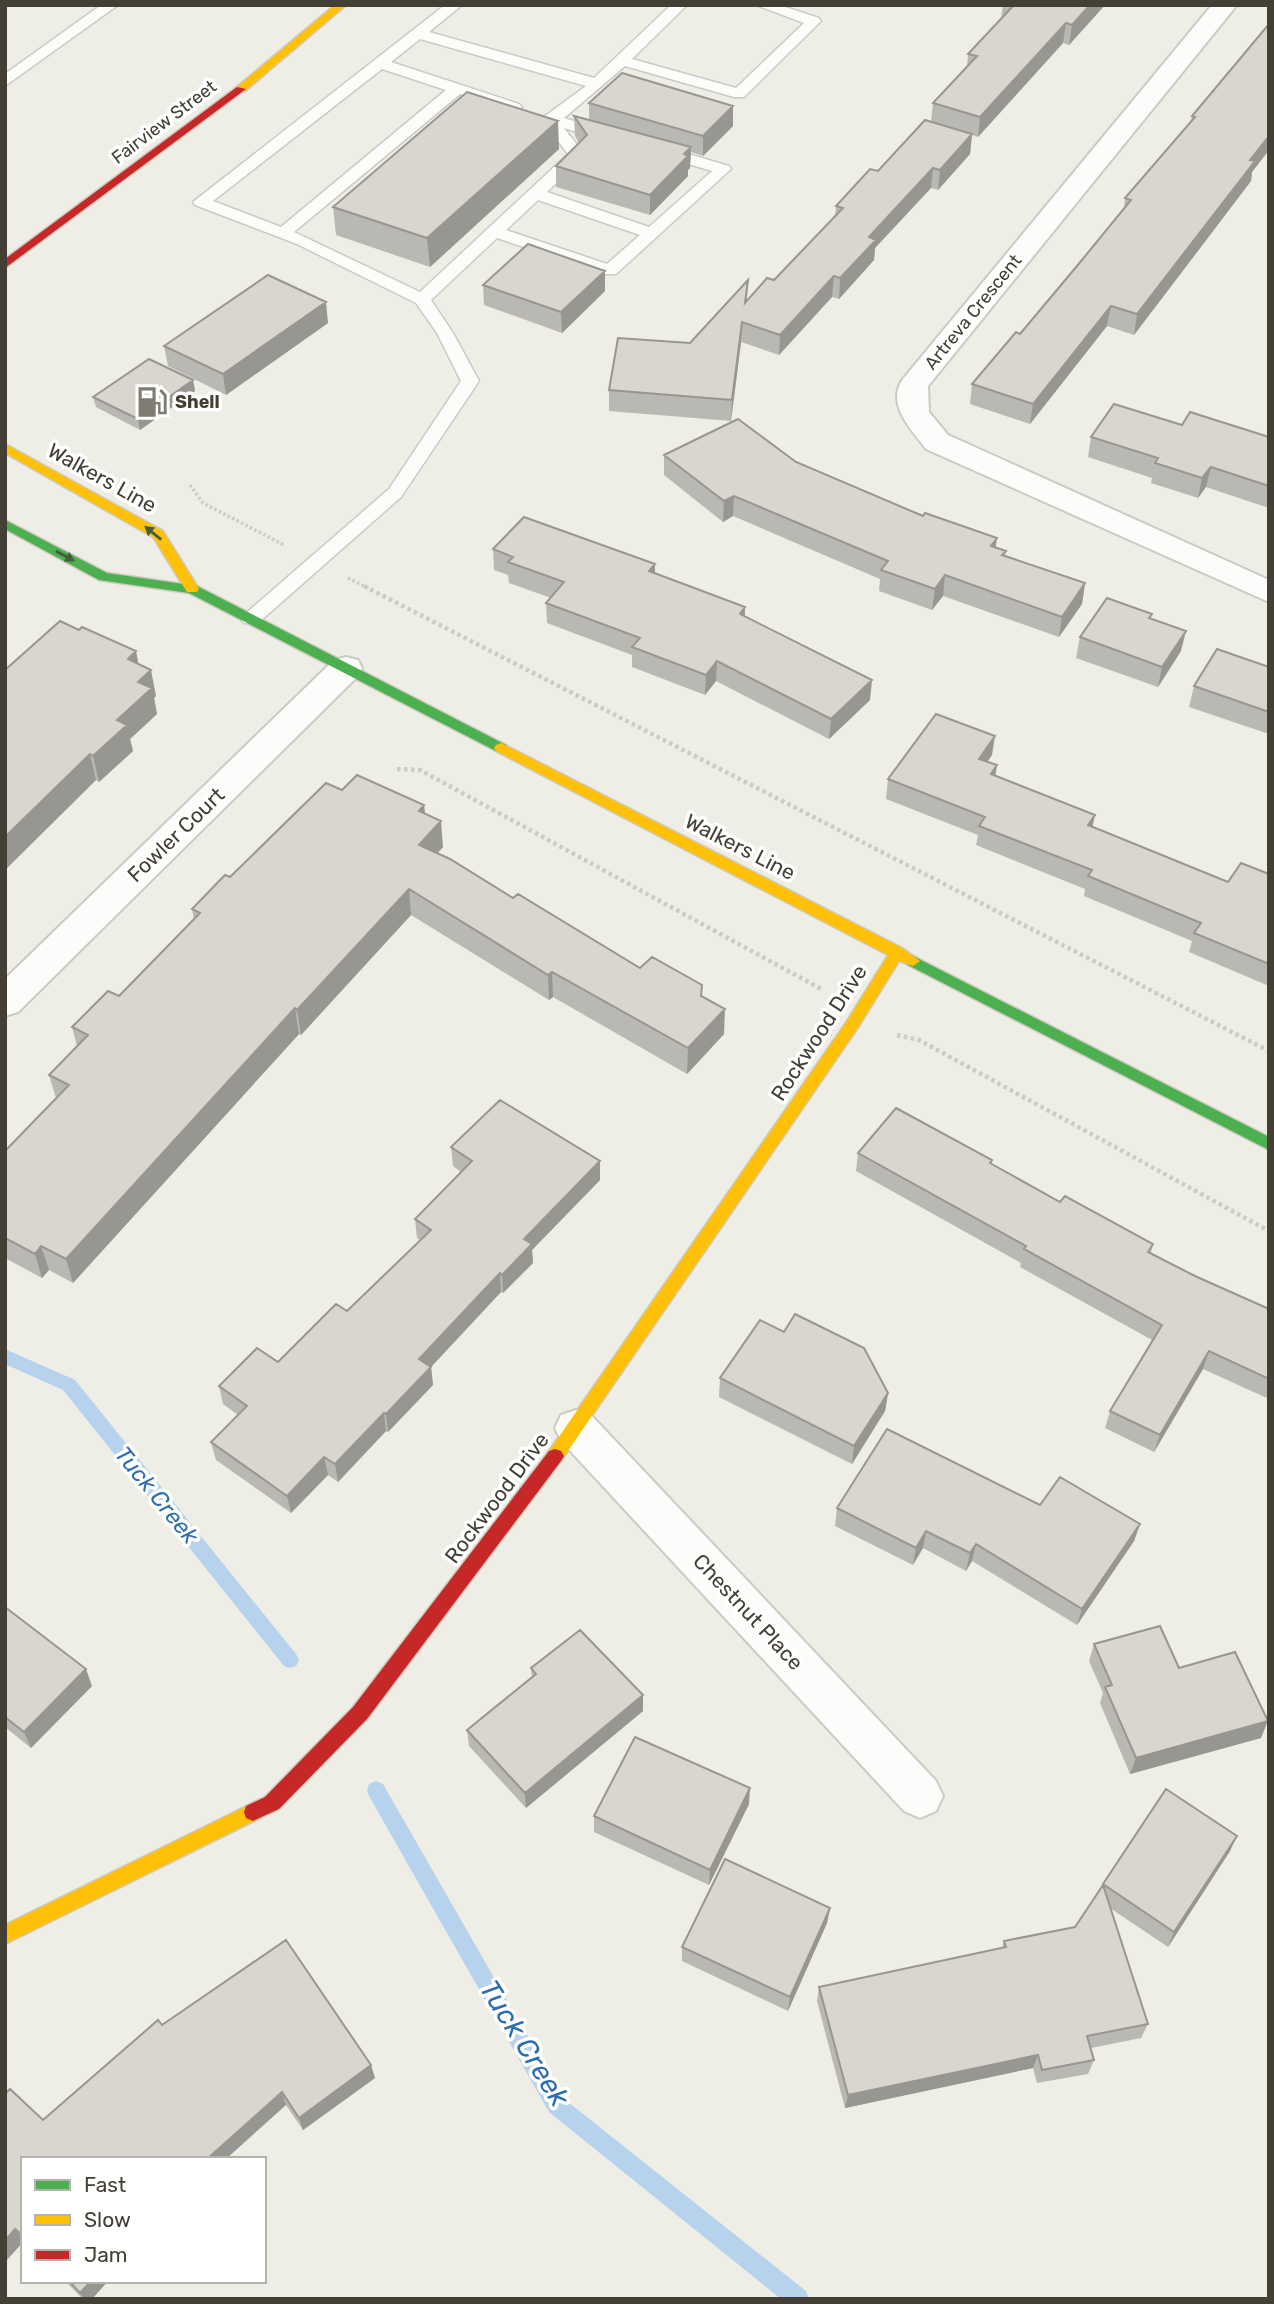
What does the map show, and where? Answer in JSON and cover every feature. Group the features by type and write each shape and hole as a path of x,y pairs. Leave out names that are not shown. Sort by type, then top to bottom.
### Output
{"main road":[{"name":"Fairview Street","path":"5,265 13,255 243,88 341,5"},
{"name":"Walkers Line","path":"5,448 158,534 192,589"},
{"name":"Walkers Line","path":"5,524 104,577 192,589 1269,1144"},
{"name":"Rockwood Drive","path":"5,1935 272,1803 360,1713 576,1428 852,1025 897,951"}],"street":[{"name":"Artreva Crescent","path":"1225,5 913,385 914,413 937,442 1269,592"},
{"name":"Fowler Court","path":"5,1002 346,668"},
{"name":"Chestnut Place","path":"576,1428 920,1796"}],"lane":[{"path":"5,81 111,5"},
{"path":"251,619 395,493 470,381 445,332 422,299 283,233 201,202 455,5"},
{"path":"552,120 597,84 680,5"},
{"path":"621,60 739,94 814,21 763,5"},
{"path":"418,34 597,84"},
{"path":"380,63 618,139"},
{"path":"283,233 458,88"},
{"path":"422,299 577,155 552,120"},
{"path":"496,232 610,270 723,169 644,147"},
{"path":"534,193 651,233"}],"path":[{"path":"190,485 203,503 1269,1051"}],"building":[{"path":"1014,5 1090,5 1072,25 1066,23 980,117 933,103 977,56 968,54"},
{"path":"1269,24 1269,136 1250,160 1255,161 1137,314 1111,306 1033,404 972,384 1016,332 1020,334 1077,266 1131,200 1125,198 1195,117 1192,116"},
{"path":"622,73 733,106 703,136 589,103"},
{"path":"467,92 558,121 427,238 333,207"},
{"path":"574,116 691,147 684,154 688,156 650,195 556,166 587,135"},
{"path":"925,120 972,134 940,170 933,168 869,237 876,240 840,278 834,276 780,335 742,322 732,400 609,390 618,338 690,343 748,280 745,303 767,278 774,280 843,208 836,206 870,169 878,171"},
{"path":"528,244 605,271 561,312 483,285"},
{"path":"268,275 326,302 223,374 164,346"},
{"path":"149,359 193,380 138,419 93,397"},
{"path":"1114,404 1182,425 1190,412 1269,437 1269,486 1211,467 1202,478 1155,463 1158,458 1091,437"},
{"path":"738,419 796,462 923,516 925,513 997,538 991,546 1006,551 1002,555 1085,583 1062,617 945,575 935,589 881,570 888,561 734,496 724,501 664,455"},
{"path":"524,517 655,564 649,571 745,607 740,614 872,680 831,719 717,661 706,675 632,647 640,638 546,603 564,582 508,562 513,557 493,549"},
{"path":"1107,598 1152,614 1149,618 1186,631 1162,667 1080,637"},
{"path":"60,621 79,630 82,627 136,651 128,659 151,670 138,682 152,688 117,720 127,725 93,756 90,754 5,837 5,670"},
{"path":"1217,649 1269,667 1269,712 1194,686"},
{"path":"936,714 995,736 979,759 997,765 991,774 1095,815 1088,825 1228,882 1241,863 1269,874 1269,964 1194,933 1201,923 1088,876 1092,870 979,826 985,817 888,779"},
{"path":"357,775 424,805 419,811 441,821 419,845 450,859 513,898 518,894 640,968 652,957 702,985 701,996 725,1009 688,1048 552,972 548,975 409,889 297,1010 295,1008 66,1259 41,1246 35,1254 5,1238 5,1151 69,1085 49,1075 88,1035 72,1027 108,991 119,996 200,913 192,909 225,875 230,877 326,783 342,790"},
{"path":"500,1100 600,1161 524,1239 532,1244 502,1275 500,1273 419,1359 431,1367 335,1464 324,1457 287,1496 211,1442 247,1406 219,1386 257,1348 278,1362 336,1304 347,1311 431,1230 415,1219 472,1161 451,1147"},
{"path":"896,1108 992,1160 990,1163 1060,1202 1065,1196 1153,1244 1148,1252 1269,1309 1269,1379 1209,1351 1160,1435 1110,1411 1162,1325 858,1153"},
{"path":"795,1314 864,1348 888,1393 854,1446 720,1378 760,1320 784,1332"},
{"path":"887,1429 1040,1505 1060,1477 1140,1524 1082,1609 976,1544 970,1553 926,1531 916,1548 837,1508"},
{"path":"5,1607 86,1669 24,1732 5,1717"},
{"path":"1160,1626 1179,1668 1235,1652 1268,1721 1136,1758 1105,1687 1112,1685 1094,1644"},
{"path":"580,1630 643,1695 525,1793 467,1730 536,1674 531,1668"},
{"path":"635,1737 750,1788 710,1870 594,1816"},
{"path":"1166,1789 1237,1836 1174,1932 1103,1884"},
{"path":"725,1859 830,1908 790,1997 682,1947"},
{"path":"1103,1885 1148,2024 1087,2036 1094,2060 1042,2070 1038,2055 848,2095 819,1987 1006,1947 1004,1941 1075,1927"},
{"path":"286,1940 371,2065 299,2118 282,2092 209,2157 21,2157 21,2234 15,2229 5,2241 5,2094 10,2089 43,2120 158,2020 162,2025"},
{"path":"71,2283 89,2283 80,2293"}],"waterway":[{"name":"Tuck Creek","path":"5,1356 69,1385 290,1660"},
{"name":"Tuck Creek","path":"376,1790 556,2105 798,2299"}],"traffic: fast":[{"path":"5,524 104,577 192,589 501,748"},
{"path":"913,961 1269,1144"}],"traffic: slow":[{"path":"241,89 341,5"},
{"path":"5,448 158,534 192,589"},
{"path":"501,748 913,961"},
{"path":"555,1456 852,1025 897,952"},
{"path":"5,1935 253,1812"}],"traffic: jam":[{"path":"5,265 241,89"},
{"path":"253,1812 272,1803 360,1713 555,1456"}],"place":[{"name":"Shell","path":"152,402"}]}
